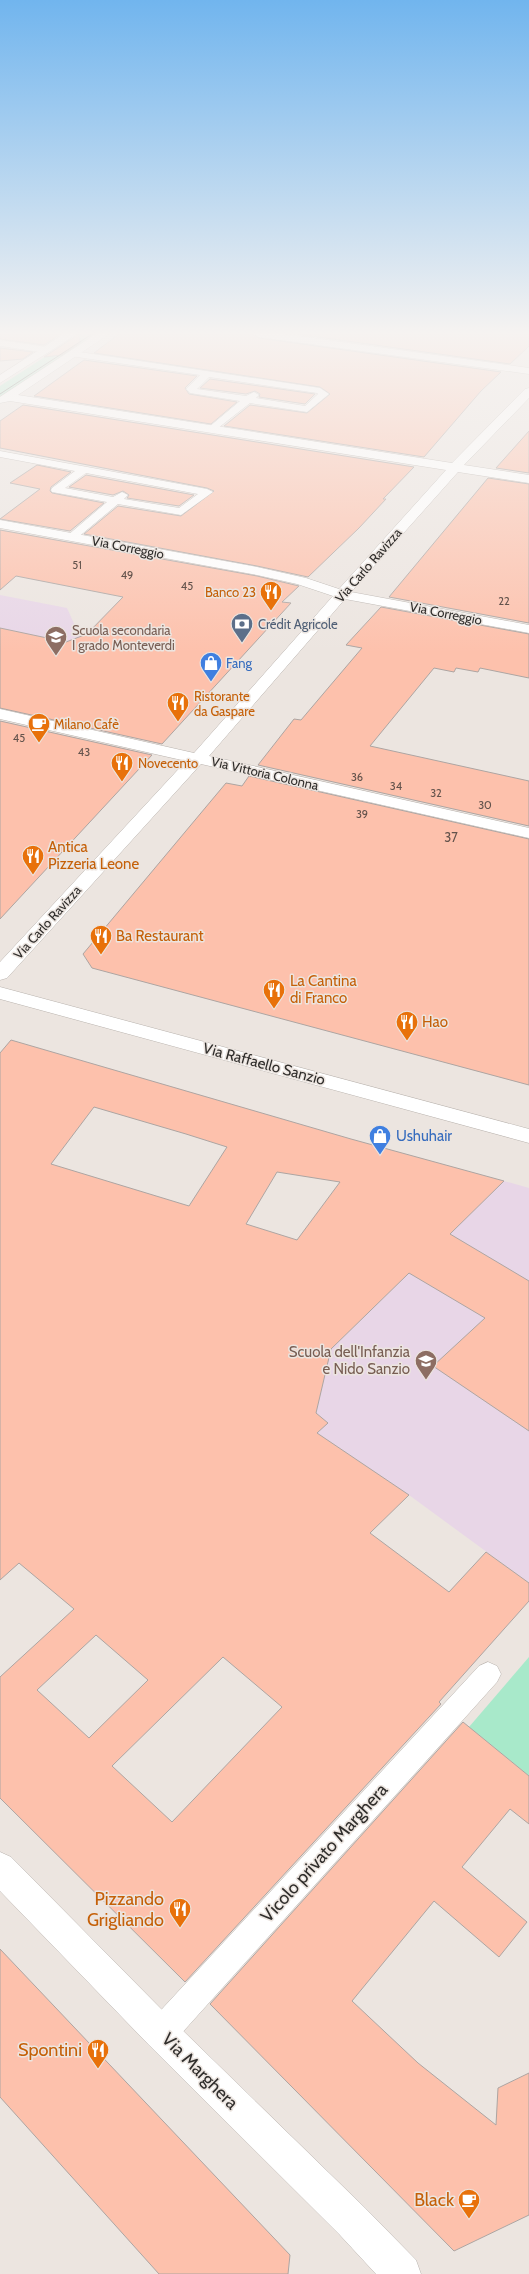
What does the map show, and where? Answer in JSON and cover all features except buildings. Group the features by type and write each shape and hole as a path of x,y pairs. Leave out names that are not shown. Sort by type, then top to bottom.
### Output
{"street":[{"path":"284,440 529,479"},
{"name":"Via Carlo Ravizza","path":"0,974 198,758 332,607 340,594 481,440"},
{"name":"Via Correggio","path":"0,524 72,537 254,577 301,581 340,594"},
{"name":"Via Correggio","path":"270,588 340,594 529,629"},
{"name":"Via Vittoria Colonna","path":"0,714 529,833"},
{"name":"Via Raffaello Sanzio","path":"0,993 529,1136"},
{"name":"Via Marghera","path":"0,1868 161,2032 336,2205 402,2274"}],"lane":[{"path":"0,454 207,492 181,512 56,490 84,470"},
{"path":"72,537 114,501 142,480"},
{"name":"Vicolo privato Marghera","path":"161,2032 488,1674"}],"shaded area":[{"path":"0,595 67,608 80,637 0,694"},
{"name":"Scuola dell'Infanzia e Nido Sanzio","path":"504,1181 529,1188 529,1583 409,1495 317,1433 328,1423 316,1413 331,1349"}],"green space":[{"path":"529,1657 529,1776 469,1727"}],"place":[{"name":"Banco 23","path":"271,612"},
{"name":"Crédit Agricole","path":"242,644"},
{"name":"Scuola secondaria I grado Monteverdi","path":"56,656"},
{"name":"Fang","path":"211,682"},
{"name":"Ristorante da Gaspare","path":"178,722"},
{"name":"Milano Cafè","path":"39,744"},
{"name":"Novecento","path":"122,782"},
{"name":"Antica Pizzeria Leone","path":"33,876"},
{"name":"Ba Restaurant","path":"101,956"},
{"name":"La Cantina di Franco","path":"274,1010"},
{"name":"Hao","path":"407,1042"},
{"name":"Ushuhair","path":"380,1156"},
{"name":"Scuola dell'Infanzia e Nido Sanzio","path":"426,1380"},
{"name":"Pizzando Grigliando","path":"180,1928"},
{"name":"Spontini","path":"98,2070"},
{"name":"Black","path":"469,2220"}]}
